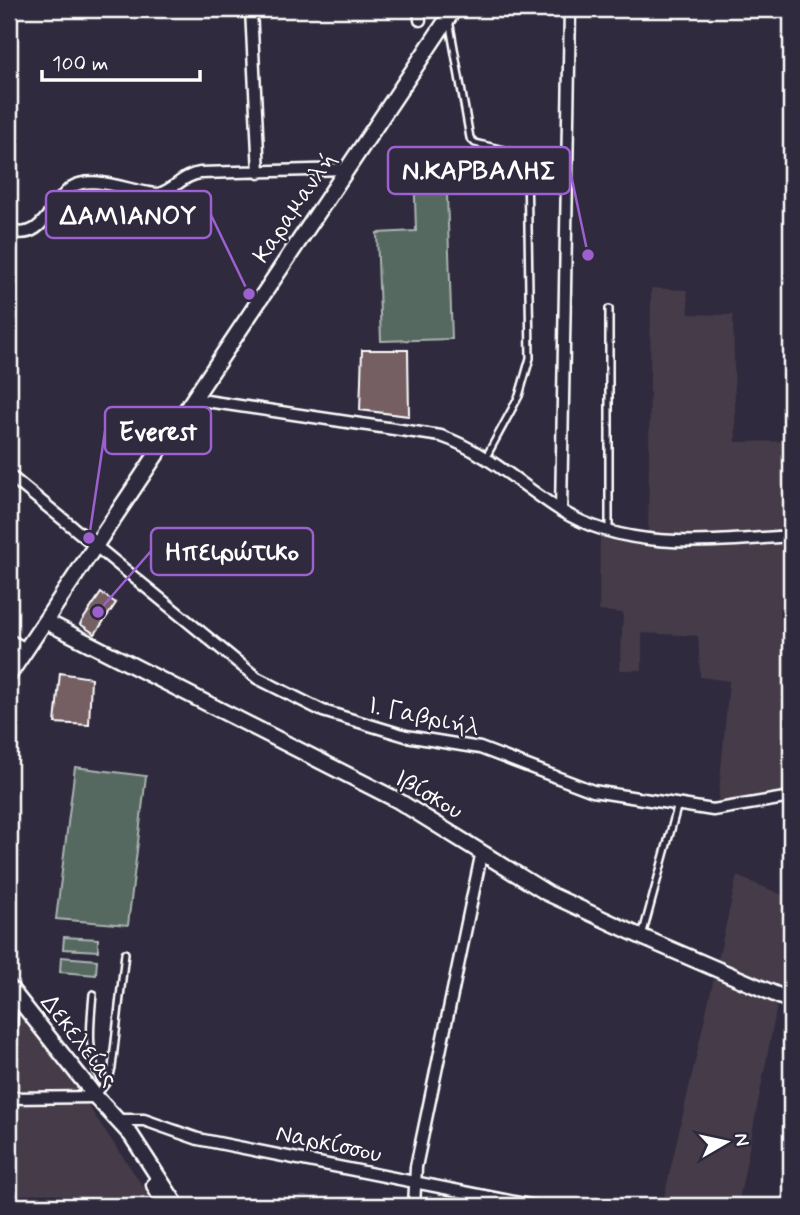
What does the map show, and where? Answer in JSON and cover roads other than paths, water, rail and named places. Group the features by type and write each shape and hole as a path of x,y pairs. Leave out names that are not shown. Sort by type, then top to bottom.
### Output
{"main road":[{"name":"Καραμανλή","path":"9,675 451,13"},
{"name":"Ιβίσκου","path":"45,621 397,800 547,892 642,937 791,1001"},
{"name":"Δεκελείας","path":"12,991 100,1091 164,1206"},
{"name":"Δεκελείας","path":"116,1120 131,1135 177,1206"}],"street":[{"path":"251,9 259,173"},
{"path":"561,510 570,9"},
{"path":"9,230 22,233 36,228 48,219 69,189 86,183 159,194 169,191 192,174 347,169"},
{"path":"193,399 441,436 461,443 561,510 609,530 683,543 791,536"},
{"name":"Ι. Γαβριήλ","path":"9,475 94,548 257,678 323,711 406,736 480,748 593,791 727,810 769,799 791,797"},
{"path":"9,640 26,649"},
{"path":"414,1206 416,1167 482,851"},
{"path":"9,1098 100,1091"},
{"name":"Ναρκίσσου","path":"116,1120 144,1120 198,1139 535,1206"}],"lane":[{"path":"451,13 470,138 475,143 525,155 527,161 530,358 519,396 485,459"},
{"path":"609,309 609,530"},
{"path":"642,937 678,804"},
{"path":"100,1091 112,1068 125,953"},
{"path":"9,1085 12,991"},
{"path":"93,994 90,1032 92,1061 100,1091"}],"place":[{"name":"Ν.ΚΑΡΒΑΛΗΣ","path":"588,255"},
{"name":"ΔΑΜΙΑΝΟΥ","path":"249,294"},
{"name":"Everest","path":"89,538"},
{"name":"Ηπειρώτικο","path":"98,612"}]}
